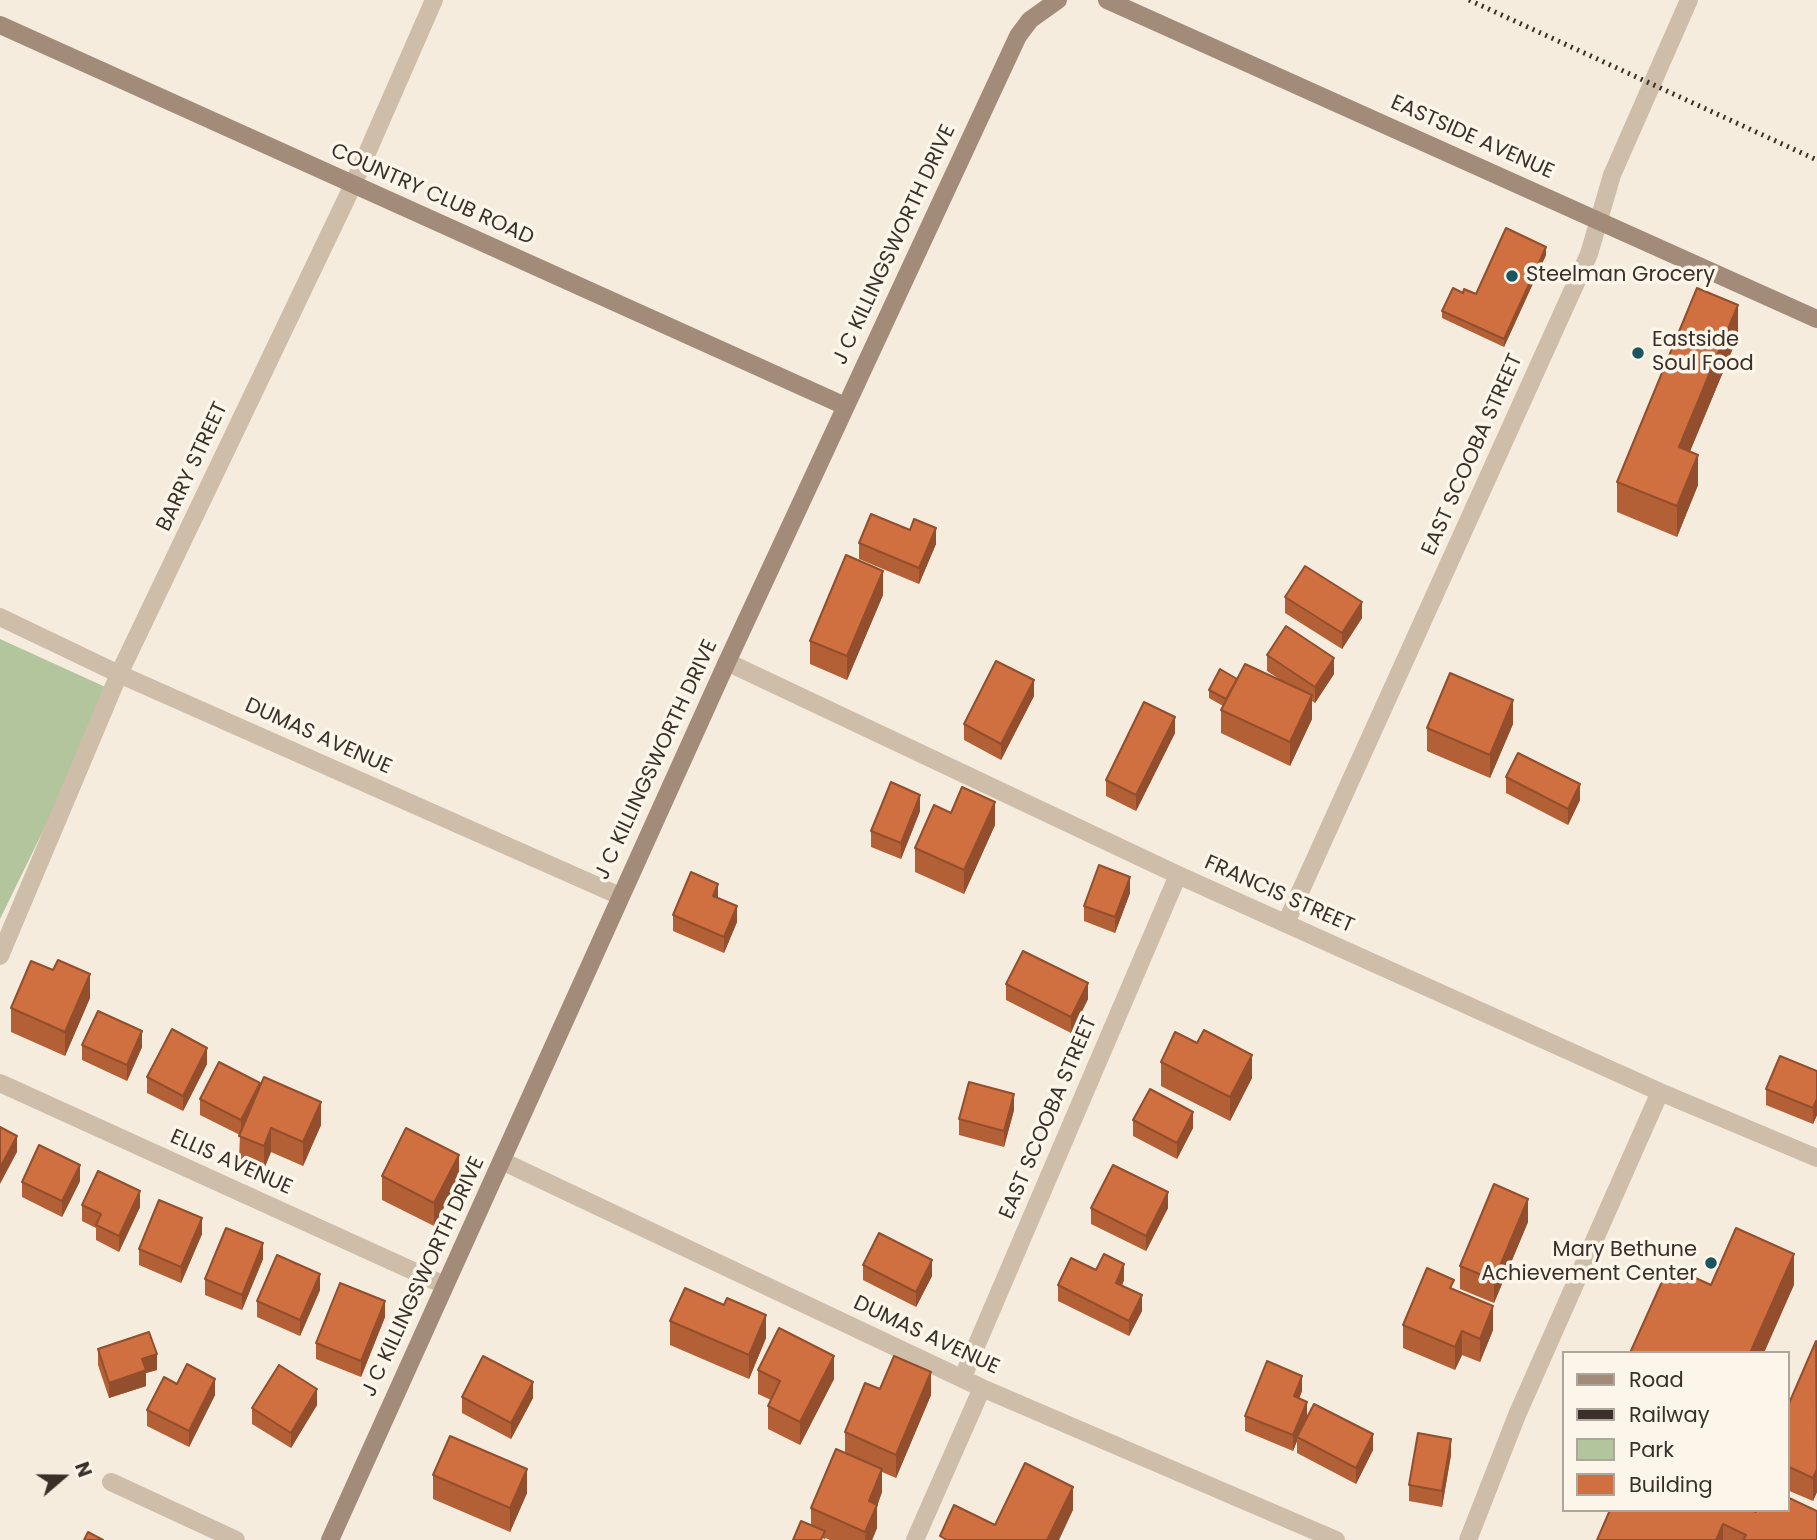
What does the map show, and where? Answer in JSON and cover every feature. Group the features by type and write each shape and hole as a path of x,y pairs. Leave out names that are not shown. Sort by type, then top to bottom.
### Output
{"street":[{"name":"BARRY STREET","path":"0,956 119,674 353,185 434,0"},
{"name":"EASTSIDE AVENUE","path":"1107,0 1817,320"},
{"name":"EAST SCOOBA STREET","path":"1286,923 1590,254 1612,175 1689,0"},
{"name":"J C KILLINGSWORTH DRIVE","path":"330,1540 727,662 1018,36 1030,19 1050,4"},
{"name":"COUNTRY CLUB ROAD","path":"0,25 845,406"},
{"name":"DUMAS AVENUE","path":"0,617 119,674 620,896"},
{"name":"FRANCIS STREET","path":"727,662 1178,875 1660,1092 1817,1158"},
{"name":"EAST SCOOBA STREET","path":"962,1378 1178,875"},
{"name":"ELLIS AVENUE","path":"0,1083 444,1285"},
{"path":"1468,1540 1517,1415 1660,1092"},
{"name":"DUMAS AVENUE","path":"502,1161 982,1388 1336,1540"},
{"path":"915,1540 982,1388"},
{"path":"111,1482 236,1540"}],"green space":[{"path":"0,639 112,690 0,919"}],"building":[{"name":"Steelman Grocery","path":"1506,228 1546,247 1504,339 1442,311 1453,288 1463,293 1464,289 1476,294"},
{"path":"1697,288 1738,305 1679,447 1698,455 1677,506 1617,482"},
{"path":"871,514 910,530 914,519 936,528 919,568 859,543"},
{"path":"846,555 883,571 847,656 810,641"},
{"path":"1305,566 1362,602 1342,633 1285,597"},
{"path":"1286,626 1334,658 1315,687 1267,655"},
{"path":"996,661 1034,680 1001,744 964,724"},
{"path":"1245,664 1312,695 1290,742 1221,710"},
{"path":"1220,669 1237,679 1226,699 1209,690"},
{"path":"1450,673 1513,700 1490,755 1427,728"},
{"path":"1144,702 1175,717 1136,795 1106,780"},
{"path":"1518,753 1580,784 1568,809 1506,777"},
{"path":"891,782 920,795 901,843 871,831"},
{"path":"962,787 995,802 964,870 915,848 934,805 951,813"},
{"path":"1099,865 1130,877 1115,917 1084,906"},
{"path":"691,872 718,884 713,896 737,906 724,937 673,915"},
{"path":"1023,951 1088,983 1071,1017 1006,984"},
{"path":"58,960 90,974 65,1032 11,1008 31,961 53,970"},
{"path":"98,1011 142,1031 127,1065 82,1045"},
{"path":"172,1029 207,1048 183,1096 147,1077"},
{"path":"1204,1030 1252,1055 1230,1097 1161,1062 1175,1032 1197,1043"},
{"path":"1780,1056 1817,1071 1817,1099 1813,1108 1766,1089"},
{"path":"219,1062 260,1083 241,1120 200,1099"},
{"path":"264,1077 321,1102 303,1142 271,1128 264,1146 239,1136"},
{"path":"969,1082 1014,1094 1004,1131 959,1119"},
{"path":"1150,1089 1193,1112 1177,1143 1133,1120"},
{"path":"0,1127 17,1136 0,1168"},
{"path":"406,1128 459,1155 434,1203 382,1176"},
{"path":"39,1145 80,1165 62,1201 22,1182"},
{"path":"1113,1165 1168,1192 1146,1236 1091,1208"},
{"path":"98,1171 140,1191 119,1236 96,1225 101,1214 82,1205"},
{"path":"1494,1184 1528,1199 1494,1280 1460,1266"},
{"path":"159,1200 202,1218 181,1267 139,1249"},
{"path":"226,1228 263,1243 242,1295 205,1279"},
{"path":"1736,1228 1794,1254 1751,1351 1631,1351 1669,1266 1711,1285"},
{"path":"879,1233 932,1260 916,1292 863,1265"},
{"path":"1104,1254 1124,1264 1116,1283 1142,1295 1129,1321 1058,1285 1071,1258 1096,1270"},
{"path":"277,1255 320,1274 300,1320 257,1301"},
{"path":"1427,1268 1454,1280 1450,1288 1493,1306 1480,1339 1462,1331 1455,1347 1403,1325"},
{"path":"340,1283 385,1301 361,1361 316,1343"},
{"path":"685,1288 724,1305 727,1298 766,1315 749,1355 670,1321"},
{"path":"779,1328 834,1356 800,1422 768,1406 780,1381 758,1370"},
{"path":"149,1332 157,1354 142,1359 146,1370 109,1383 98,1349"},
{"path":"1816,1341 1817,1469 1813,1478 1789,1467 1789,1403"},
{"path":"483,1356 533,1382 511,1423 462,1397"},
{"path":"894,1356 931,1372 896,1455 845,1432 865,1383 880,1389"},
{"path":"1267,1361 1302,1376 1294,1396 1307,1402 1293,1435 1245,1416"},
{"path":"187,1364 215,1379 189,1431 147,1410 164,1377 177,1384"},
{"path":"279,1365 317,1389 291,1433 252,1408"},
{"path":"1314,1404 1373,1434 1356,1468 1297,1437"},
{"path":"1418,1433 1451,1439 1442,1491 1409,1485"},
{"path":"450,1436 527,1469 510,1508 433,1475"},
{"path":"836,1449 882,1469 869,1501 877,1505 865,1532 811,1508"},
{"path":"1025,1463 1073,1487 1047,1540 947,1540 940,1536 954,1505 995,1525"},
{"path":"1789,1498 1817,1511 1817,1540 1743,1540 1746,1535 1723,1524 1716,1540 1597,1540 1609,1512 1789,1512"},
{"path":"801,1521 825,1531 821,1540 793,1540"},
{"path":"88,1532 103,1540 84,1540"}],"railway":[{"path":"1469,0 1817,160"}],"place":[{"name":"Steelman Grocery","path":"1512,276"},
{"name":"Eastside Soul Food","path":"1638,353"},
{"name":"Mary Bethune Achievement Center","path":"1711,1263"}]}
